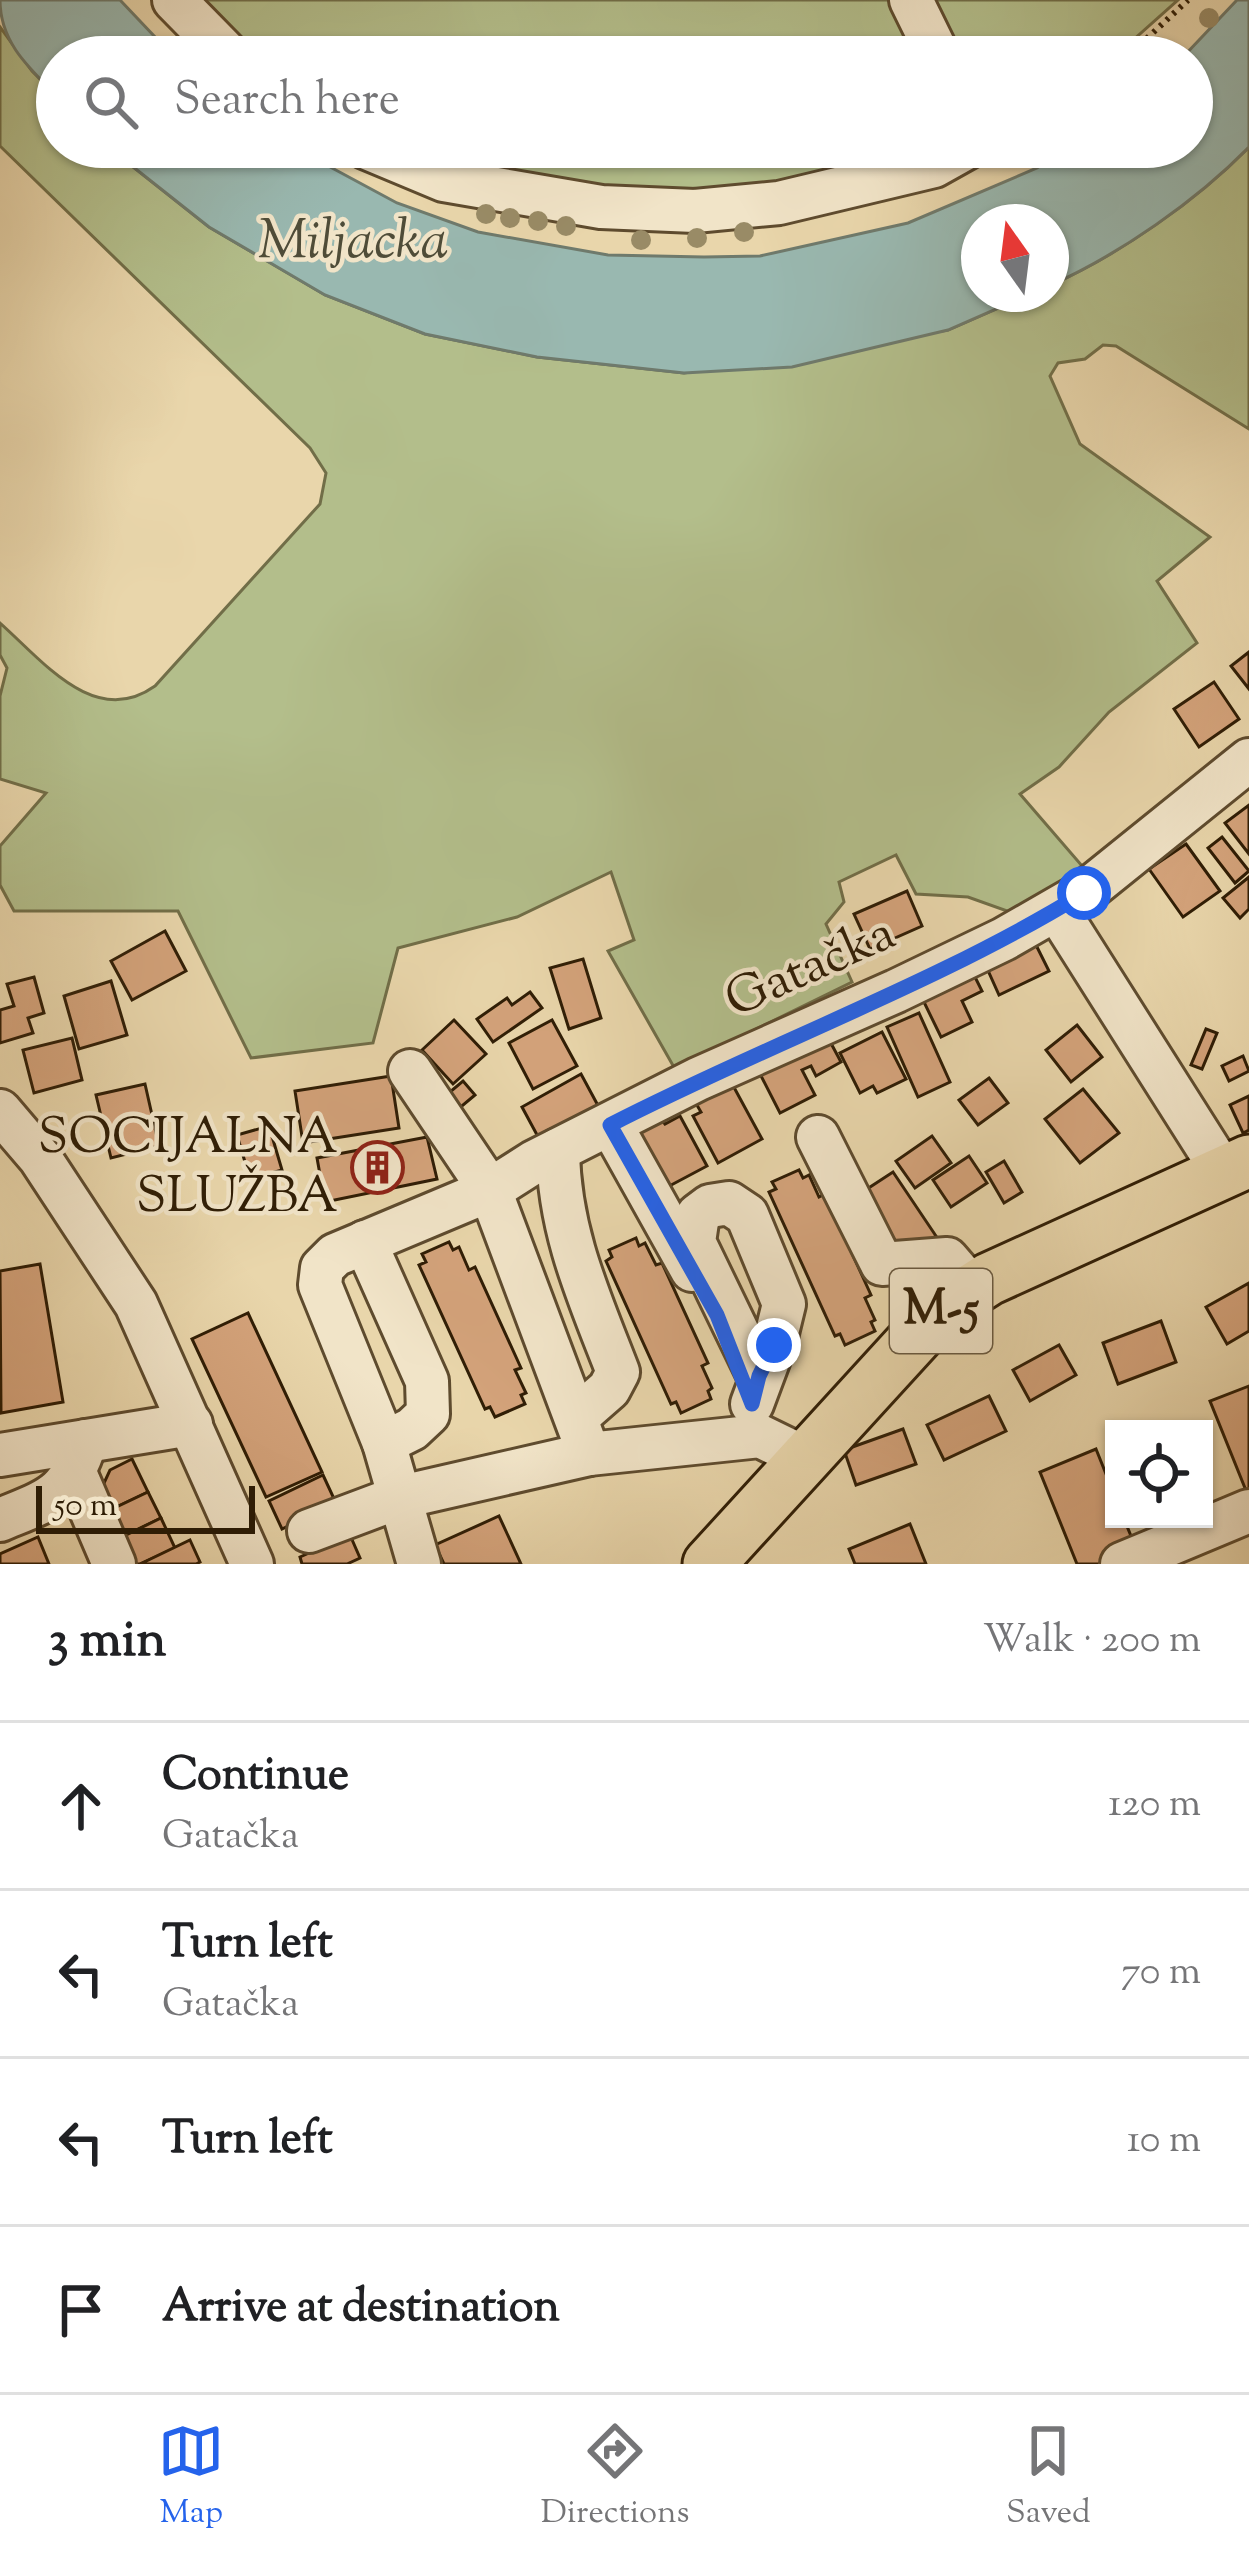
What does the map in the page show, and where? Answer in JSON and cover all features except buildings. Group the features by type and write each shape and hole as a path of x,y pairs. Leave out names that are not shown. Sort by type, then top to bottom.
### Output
{"main road":[{"name":"M-5","path":"709,1564 942,1310 973,1289 1236,1167"}],"street":[{"path":"174,0 209,36"},
{"path":"910,0 928,36"},
{"path":"415,168 444,180 602,207 694,211 779,203 926,168"},
{"name":"Gatačka","path":"418,1564 384,1443 320,1286 322,1268 334,1255 490,1190 558,1150 1057,910 1249,760"},
{"path":"1057,910 1236,1167"},
{"path":"410,1071 490,1190 583,1435"},
{"path":"0,1111 40,1158 136,1304 252,1564"},
{"path":"610,1125 717,1315 757,1406 806,1458"},
{"path":"818,1137 882,1264 947,1259 973,1289"},
{"path":"558,1150 559,1197 567,1232 618,1372 583,1435"},
{"path":"515,1250 567,1232"},
{"path":"365,1242 427,1381 428,1414 412,1429 384,1443"},
{"path":"309,1531 583,1435 757,1406"},
{"path":"0,1455 81,1458 191,1424"},
{"path":"0,1520 46,1501 81,1458"},
{"path":"81,1458 114,1564"},
{"path":"1122,1564 1249,1511"}],"path":[{"path":"1149,36 1188,0"}],"green space":[{"path":"183,0 896,0 913,36 220,36"},
{"path":"916,0 1178,0 1138,36 934,36"},
{"path":"0,27 36,75 36,168 135,168 209,227 325,295 425,334 537,357 684,373 948,330 989,312 1069,312 1069,276 1156,225 1249,147 1249,429 1116,346 1103,345 1085,359 1058,363 1050,376 1080,444 1210,537 1157,581 1197,643 1109,712 1059,767 1020,794 1083,867 1021,916 968,897 916,894 896,855 839,882 844,902 826,924 852,982 675,1069 608,951 634,940 611,872 517,917 398,948 373,1043 251,1058 178,911 14,911 0,885 0,846 46,793 0,779 0,696 7,668 0,655 0,623 52,671 91,695 112,700 133,697 155,686 320,504 326,473 310,448 0,146"},
{"path":"466,168 871,168 654,203"}],"water":[{"path":"0,0 120,0 154,36 36,36 36,74 10,41"},
{"name":"Miljacka","path":"1237,0 1249,0 1249,147 1181,206 1069,276 1069,204 961,204 961,312 989,312 948,330 792,367 684,373 537,357 425,334 325,295 209,227 135,168 332,168 397,203 478,232 608,255 760,256 908,223 1037,168 1213,168 1213,36 1203,36"}],"place":[{"name":"SOCIJALNA SLUŽBA","path":"377,1168"}],"route":[{"path":"774,1345 752,1404 717,1315 610,1125 698,1079 1004,939 1084,893"}]}
